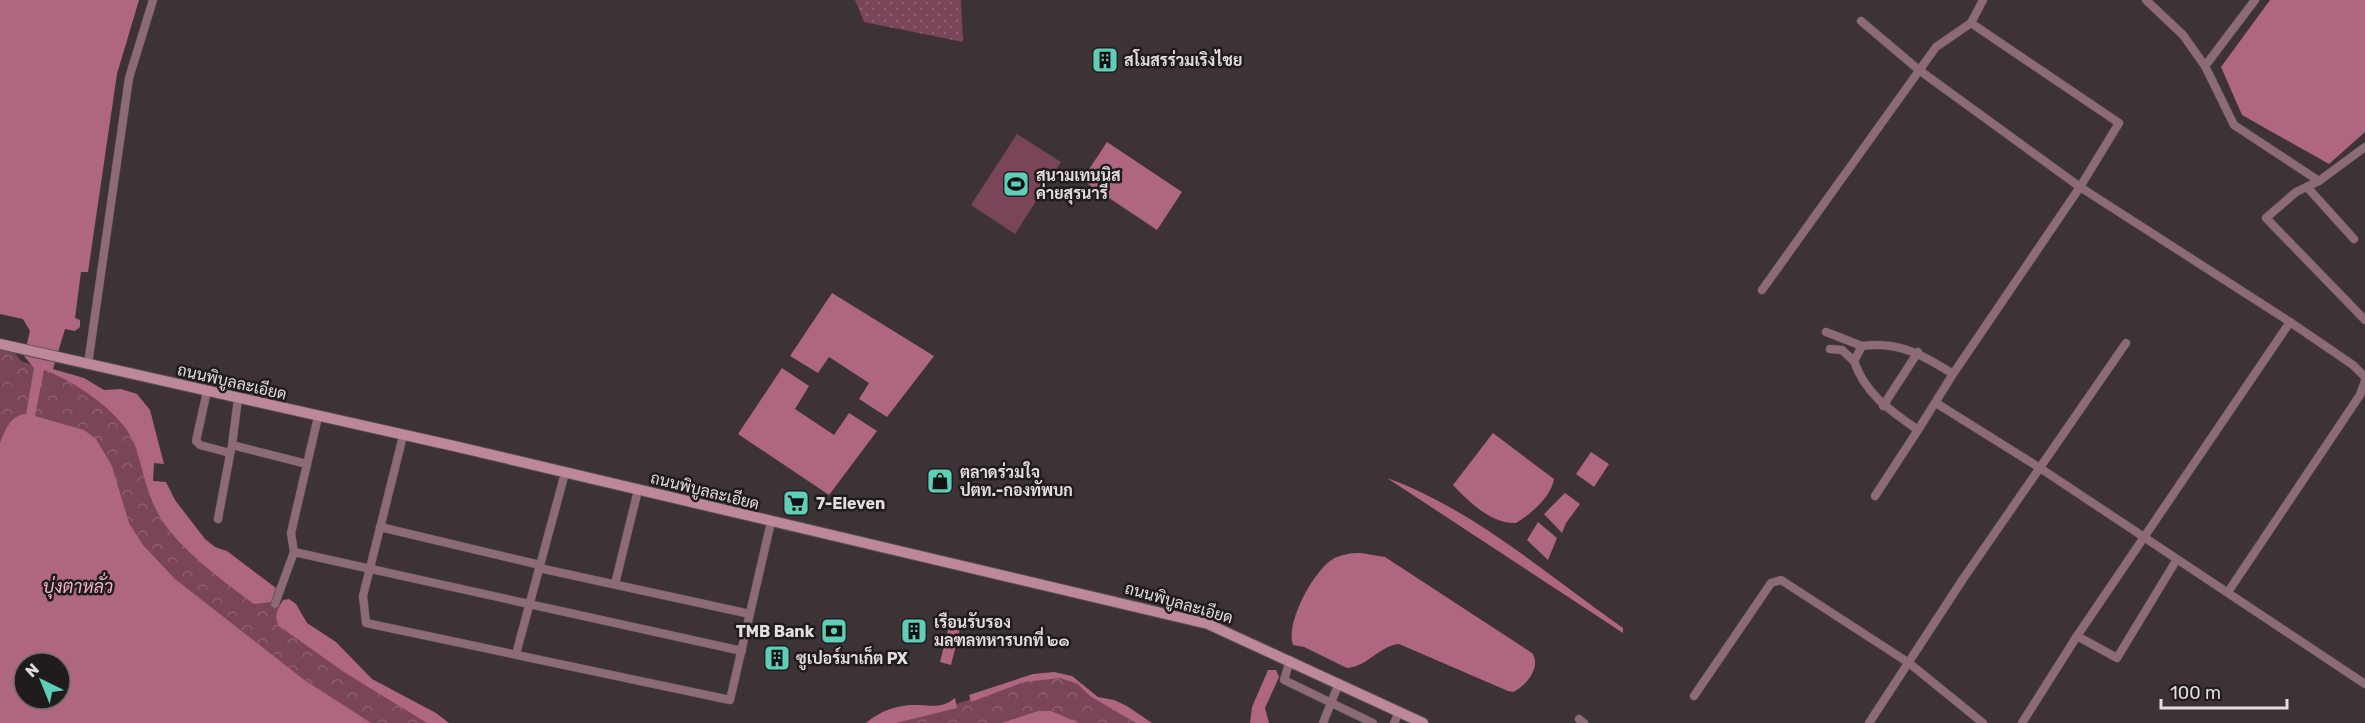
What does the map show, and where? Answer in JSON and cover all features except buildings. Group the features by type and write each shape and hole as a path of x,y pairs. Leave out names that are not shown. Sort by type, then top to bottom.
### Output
{"street":[{"path":"88,364 129,78 153,0"},
{"path":"1762,290 1935,47 1971,23 1983,0"},
{"path":"2145,0 2184,35 2205,66 2234,125 2319,181"},
{"path":"2205,66 2255,0"},
{"path":"1861,21 1919,70 2080,187 2290,322 2353,365 2365,379 2360,395 2228,592"},
{"path":"1875,496 1953,374 2080,187 2119,123 1971,23"},
{"path":"2365,147 2266,218 2365,320"},
{"path":"2307,187 2354,239"},
{"path":"2022,723 2077,636 2146,538 2290,322"},
{"path":"1827,332 1862,346 1882,344 1918,352 1953,374"},
{"name":"ถนนพิบูลละเอียด","path":"0,344 565,472 1200,622 1222,629 1423,723"},
{"path":"1869,723 2126,344"},
{"path":"1854,361 1862,346"},
{"path":"1830,349 1842,350 1854,361 1865,386 1883,406 1918,430"},
{"path":"1883,406 1918,352"},
{"path":"207,391 196,441 200,445 307,464"},
{"path":"218,519 238,399"},
{"path":"1936,403 2040,468 2365,684"},
{"path":"275,604 294,552 291,533 318,417"},
{"path":"403,436 363,596 366,623 730,700 771,522"},
{"path":"516,654 565,472"},
{"path":"615,584 638,490"},
{"path":"380,527 539,567 750,614"},
{"path":"294,552 742,651"},
{"path":"2077,636 2117,658 2177,559"},
{"path":"1694,696 1771,583 1781,580 1909,663 1983,723"},
{"path":"1290,660 1284,680 1373,723"},
{"path":"1323,723 1339,683"},
{"path":"1394,723 1399,711"}],"green space":[{"path":"855,0 961,0 963,42 864,22"},
{"name":"สนามเทนนิส ค่ายสุรนารี","path":"1017,134 1061,162 1015,234 971,205"},
{"path":"0,349 14,352 21,361 60,375 112,407 128,427 163,513 283,606 280,621 434,723 0,723"},
{"path":"1045,675 1077,682 1098,698 1143,723 877,723 953,705"}],"water":[{"name":"บุ่งตาหลั่ว","path":"0,0 139,0 117,74 88,272 81,272 75,318 80,320 80,327 75,331 65,329 53,369 84,378 104,390 121,389 137,394 150,410 164,464 154,463 153,481 166,482 175,500 205,539 215,547 227,551 276,588 271,602 254,604 229,586 178,541 156,509 130,436 122,423 98,401 70,382 44,370 35,416 84,430 96,439 112,466 129,523 143,545 175,579 303,679 371,723 0,723 0,443 12,420 26,414 34,368 24,356 30,331 23,319 0,314"},
{"path":"2270,0 2365,0 2365,132 2329,164 2242,115 2221,67"},
{"path":"1107,142 1182,192 1157,230 1082,180"},
{"path":"832,293 934,356 887,417 859,399 869,383 829,357 818,373 790,356"},
{"path":"782,368 809,386 795,409 834,435 849,413 877,431 829,495 738,434"},
{"path":"1493,433 1554,479 1545,498 1534,510 1516,523 1489,516 1453,485"},
{"path":"1591,452 1609,464 1594,487 1576,474"},
{"path":"1387,478 1450,507 1510,545 1623,628 1623,633"},
{"path":"1565,493 1580,504 1566,523 1562,533 1544,514"},
{"path":"1538,522 1557,538 1548,560 1527,540"},
{"path":"1361,553 1385,557 1532,653 1535,664 1531,676 1513,692 1399,644 1385,648 1361,664 1347,668 1304,647 1293,645 1293,624 1297,611 1318,574 1336,557"},
{"path":"289,599 296,604 307,623 336,642 372,679 436,713 449,723 427,723 344,672 279,626 276,619 278,610 283,600"},
{"path":"951,618 962,621 951,665 940,662"},
{"path":"1268,670 1276,670 1279,677 1265,708 1269,723 1250,723 1252,707"},
{"path":"1054,672 1072,676 1098,697 1114,700 1127,706 1152,723 1136,723 1090,696 1078,684 1060,678 1024,682 971,702 969,695 1033,674"},
{"path":"955,698 957,708 896,723 866,723 884,711 897,707 938,706"},
{"path":"1038,711 1051,711 1079,723 1002,723"}],"place":[{"name":"สโมสรร่วมเริงไชย","path":"1105,60"},
{"name":"สนามเทนนิส ค่ายสุรนารี","path":"1016,184"},
{"name":"ตลาดร่วมใจ ปตท.-กองทัพบก","path":"940,481"},
{"name":"7-Eleven","path":"796,503"},
{"name":"TMB Bank","path":"834,631"},
{"name":"เรือนรับรอง มลฑลทหารบกที่ ๒๑","path":"914,631"},
{"name":"ซูเปอร์มาเก็ต PX","path":"777,658"}]}
